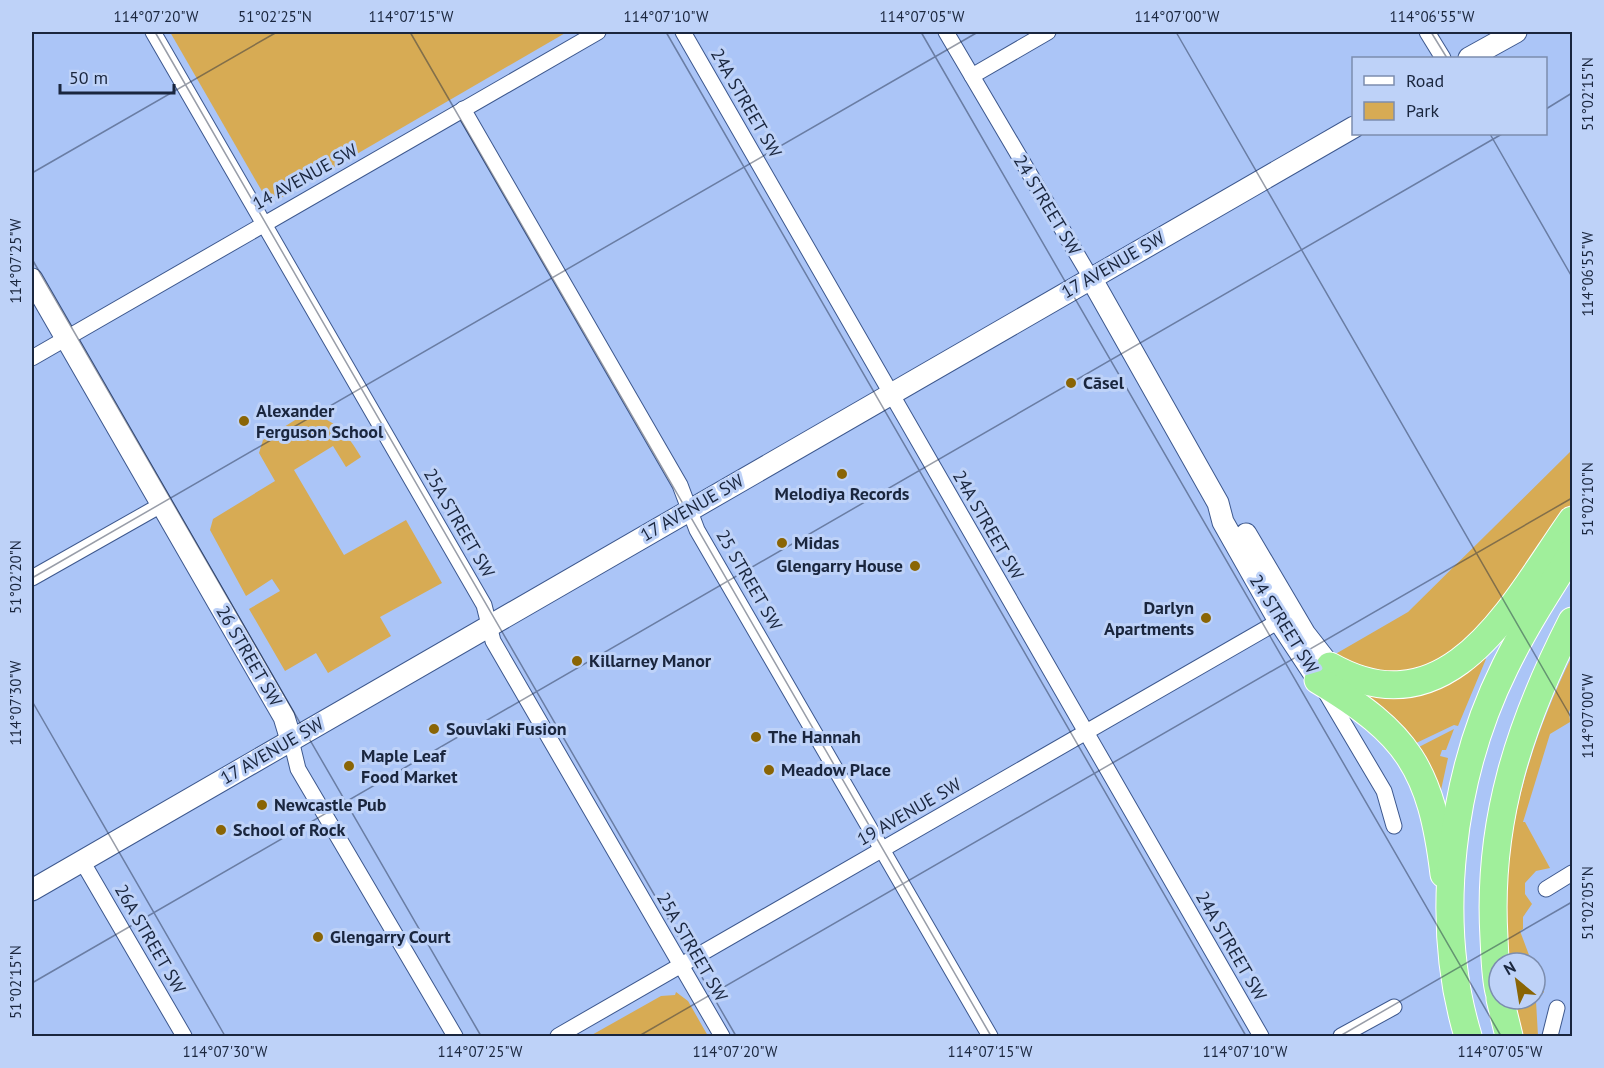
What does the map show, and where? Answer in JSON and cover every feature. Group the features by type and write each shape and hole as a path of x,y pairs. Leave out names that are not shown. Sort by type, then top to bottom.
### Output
{"highway":[{"path":"1324,673 1391,686 1425,682 1444,674 1476,649 1572,520"},
{"path":"1449,909 1460,803 1472,754 1504,667 1572,553"},
{"path":"1496,951 1493,918 1494,861 1505,790 1523,730 1547,672 1572,621"},
{"path":"1324,673 1398,738 1417,766 1425,783 1442,856 1455,977 1468,1036"},
{"path":"1503,1011 1509,1036"}],"main road":[{"path":"1471,57 1516,32"},
{"name":"17 AVENUE SW","path":"32,890 1352,128"},
{"name":"24 STREET SW","path":"1091,278 1218,503 1223,522 1279,621 1324,673"},
{"name":"26 STREET SW","path":"32,279 284,717 291,740"},
{"name":"24 STREET SW","path":"1218,503 1236,517 1305,634 1324,673"}],"street":[{"name":"25A STREET SW","path":"153,32 484,605 491,625 492,641 722,1036"},
{"name":"14 AVENUE SW","path":"32,358 598,32"},
{"name":"24A STREET SW","path":"683,32 1261,1036"},
{"name":"24 STREET SW","path":"946,32 1091,278"},
{"path":"972,76 1048,32"},
{"path":"1427,32 1442,57"},
{"name":"25 STREET SW","path":"463,110 674,475 697,530 990,1036"},
{"path":"32,578 161,505"},
{"name":"19 AVENUE SW","path":"558,1036 1279,621"},
{"name":"24 STREET SW","path":"1324,673 1384,791 1394,826"},
{"name":"26 STREET SW","path":"291,740 298,769 455,1036"},
{"name":"26A STREET SW","path":"82,861 184,1036"},
{"path":"1546,889 1572,873"},
{"path":"1341,1036 1394,1007"},
{"path":"1550,1036 1557,1008"}],"green space":[{"path":"170,32 567,32 281,198 263,193"},
{"path":"308,412 326,419 339,428 361,457 346,467 333,446 294,470 344,555 406,520 442,583 380,617 391,636 328,673 316,653 285,671 249,609 280,591 272,579 246,596 210,530 213,519 275,481 259,453 263,440"},
{"path":"1572,450 1572,505 1508,596 1464,649 1397,677 1332,656 1408,612"},
{"path":"1480,655 1486,659 1458,726 1454,725 1412,745 1358,689"},
{"path":"1572,656 1570,722 1550,734 1523,822 1550,868 1536,871 1525,883 1525,894 1532,904 1523,917 1523,929 1520,931 1528,951 1508,951 1507,883 1518,805 1540,730"},
{"path":"1454,729 1446,750 1442,750 1440,756 1448,758 1441,790 1433,789 1415,749"},
{"path":"676,992 688,1001 708,1036 590,1036 661,996 675,995"},
{"path":"1516,1011 1537,1011 1538,1036 1522,1036"}],"place":[{"name":"Cāsel","path":"1071,383"},
{"name":"Alexander Ferguson School","path":"244,421"},
{"name":"Melodiya Records","path":"842,474"},
{"name":"Midas","path":"782,543"},
{"name":"Glengarry House","path":"915,566"},
{"name":"Darlyn Apartments","path":"1206,618"},
{"name":"Killarney Manor","path":"577,661"},
{"name":"Souvlaki Fusion","path":"434,729"},
{"name":"The Hannah","path":"756,737"},
{"name":"Maple Leaf Food Market","path":"349,766"},
{"name":"Meadow Place","path":"769,770"},
{"name":"Newcastle Pub","path":"262,805"},
{"name":"School of Rock","path":"221,830"},
{"name":"Glengarry Court","path":"318,937"}]}
